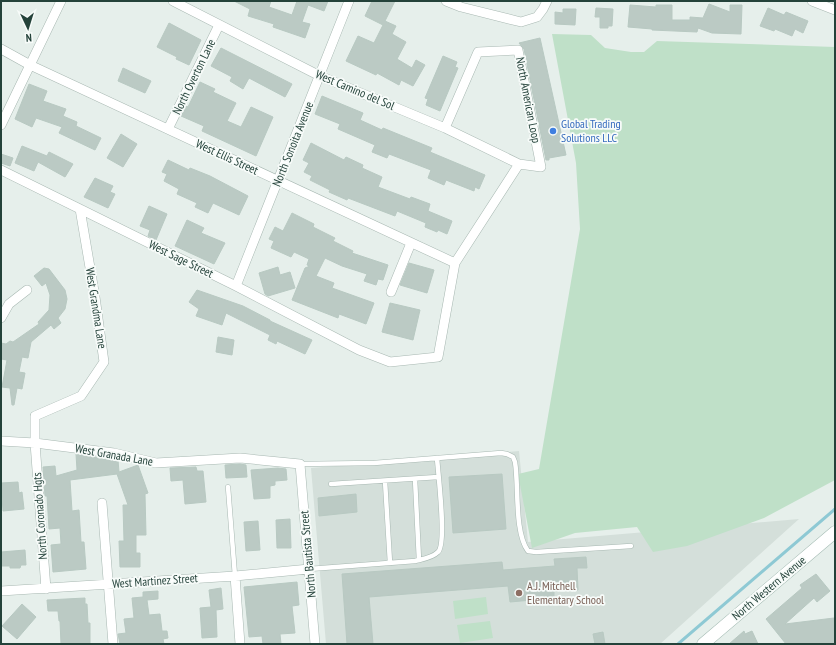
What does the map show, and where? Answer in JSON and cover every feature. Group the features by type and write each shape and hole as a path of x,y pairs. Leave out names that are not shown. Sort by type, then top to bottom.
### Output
{"street":[{"path":"1,124 61,1"},
{"name":"West Camino del Sol","path":"173,1 320,76 445,128 519,164 541,167"},
{"name":"North Sonoita Avenue","path":"236,286 350,1"},
{"path":"446,1 461,7 521,22 537,18 545,5"},
{"path":"812,1 835,10"},
{"name":"North Overton Lane","path":"168,129 219,25"},
{"name":"West Ellis Street","path":"1,49 30,65 455,263"},
{"name":"North American Loop","path":"445,128 478,52 518,50 541,167"},
{"path":"455,263 519,164"},
{"name":"West Sage Street","path":"1,170 236,286 360,350 390,362 438,357 455,263"},
{"name":"West Grandma Lane","path":"35,443 35,416 81,396 104,362 80,209"},
{"path":"391,292 411,243"},
{"path":"1,318 9,304 26,290"},
{"name":"West Granada Lane","path":"1,441 35,443 114,453 156,463 240,458 300,464"},
{"name":"North Coronado Hgts","path":"35,443 46,589"},
{"name":"North Bautista Street","path":"300,464 315,644"},
{"path":"102,503 113,644"},
{"name":"North Western Avenue","path":"703,644 835,532"},
{"name":"West Martinez Street","path":"1,591 235,576 309,569"},
{"path":"235,576 240,644"}],"lane":[{"path":"300,464 374,463 501,453 507,454 513,457 516,471 521,535 528,551 536,552 631,546"},
{"path":"309,569 419,560 431,557 439,552 442,545 442,529 437,458"},
{"path":"331,484 438,477"},
{"path":"414,479 419,560"},
{"path":"385,481 390,563"},
{"path":"228,487 235,576"}],"shaded area":[{"name":"A.J. Mitchell Elementary School","path":"519,451 528,542 799,519 660,644 326,644 311,468"}],"green space":[{"path":"552,34 591,35 605,48 631,52 644,52 657,41 835,47 835,480 764,518 687,546 653,552 637,527 575,533 532,548 518,474 539,469 580,229 576,163"},
{"path":"486,597 488,614 455,619 453,601"},
{"path":"490,621 493,638 460,643 457,625"}],"building":[{"path":"234,1 271,1 269,7 292,15 297,1 328,1 324,11 308,5 302,22 310,24 305,38 273,27 274,24 248,16 250,9"},
{"path":"372,1 395,1 385,21 396,26 392,34 406,42 397,59 412,68 416,60 425,65 413,86 401,80 399,85 377,73 376,75 346,61 358,36 374,43 383,25 365,16"},
{"path":"709,4 730,12 730,5 742,5 741,34 712,33 698,28 697,32 652,30 628,27 630,5 656,7 656,5 672,5 672,20 690,20 690,17 703,18"},
{"path":"596,8 613,9 612,26 608,26 608,28 600,28 600,17 595,17"},
{"path":"768,8 784,15 786,12 808,21 803,33 795,29 792,36 775,29 774,31 760,26"},
{"path":"563,9 576,9 575,25 555,24 555,12 563,13"},
{"path":"169,23 201,40 189,65 157,47"},
{"path":"540,38 566,155 549,158 549,160 546,160 524,49 519,43"},
{"path":"221,48 292,84 285,97 249,78 243,89 230,81 232,77 211,66"},
{"path":"443,56 457,62 455,67 458,68 440,111 426,105 428,99 425,98"},
{"path":"123,68 151,81 145,93 118,81"},
{"path":"200,82 215,89 213,92 236,103 227,121 241,127 251,107 273,117 256,156 202,131 204,126 181,116 186,106 188,107"},
{"path":"29,84 47,91 43,101 66,109 63,116 77,122 76,126 101,138 95,150 59,133 62,127 36,118 32,127 15,119"},
{"path":"322,96 363,113 360,120 382,130 383,128 432,148 430,152 485,175 479,189 475,187 474,191 446,180 444,185 428,178 431,170 389,154 387,158 372,152 375,145 338,129 340,124 315,114"},
{"path":"121,134 137,144 123,167 107,158"},
{"path":"311,143 344,160 346,157 363,165 362,168 382,177 378,187 410,199 411,197 430,204 428,211 452,221 447,234 425,227 426,223 397,211 395,216 348,198 347,200 329,192 330,190 310,180 312,176 304,172 309,163 303,160"},
{"path":"22,146 47,156 49,152 73,164 65,177 38,162 34,171 15,163"},
{"path":"1,154 13,158 10,166 1,163"},
{"path":"168,160 189,170 190,168 210,176 248,196 239,215 213,203 208,213 195,207 197,203 177,194 179,189 164,181 167,174 162,172"},
{"path":"95,178 113,186 110,192 115,194 108,208 84,197"},
{"path":"149,206 167,214 156,240 148,236 150,230 140,226"},
{"path":"292,213 314,224 313,227 335,238 333,241 353,251 352,253 388,265 383,280 378,279 376,285 364,281 367,274 342,266 325,258 316,276 334,283 332,288 374,303 366,324 339,314 338,318 292,300 305,268 310,266 307,265 309,259 294,252 291,257 271,248 274,241 269,239 275,227 283,231"},
{"path":"187,220 204,228 201,233 225,243 214,264 175,246"},
{"path":"409,263 434,270 427,293 400,285"},
{"path":"278,267 280,275 290,272 295,288 268,296 265,294 259,273"},
{"path":"44,268 49,269 65,290 67,299 65,309 58,318 61,323 54,329 51,325 31,342 28,358 22,357 19,372 25,373 22,389 17,388 14,405 12,405 10,388 2,387 7,360 1,359 1,343 6,344 10,341 13,342 39,324 38,322 49,310 50,295 46,283 42,286 34,276"},
{"path":"197,290 243,306 270,321 312,340 305,354 277,341 276,344 268,340 270,335 226,313 222,325 196,316 199,309 189,302"},
{"path":"390,303 420,310 413,340 382,332"},
{"path":"218,337 234,340 232,355 216,352"},
{"path":"76,454 118,460 119,472 138,465 148,493 145,494 146,535 136,535 136,553 140,553 140,567 120,567 119,541 124,541 123,505 128,505 117,474 70,480 72,511 79,510 81,542 84,542 86,569 53,572 51,545 61,544 60,528 49,529 43,467 55,466 56,476 77,470"},
{"path":"225,465 246,465 247,477 226,478"},
{"path":"196,467 197,471 203,471 206,502 185,504 183,480 171,481 170,468"},
{"path":"278,468 286,469 287,480 275,481 275,485 270,486 270,498 254,499 251,470"},
{"path":"502,474 506,529 453,533 449,477"},
{"path":"18,482 19,493 22,492 24,509 3,511 1,483"},
{"path":"356,494 357,512 319,516 318,498"},
{"path":"290,519 291,548 277,548 276,520"},
{"path":"258,521 260,550 246,551 244,522"},
{"path":"25,550 26,565 21,565 20,568 1,566 1,552"},
{"path":"586,557 587,568 577,568 578,590 554,591 554,598 510,602 508,586 369,597 373,644 347,644 342,574 502,562 503,570 555,566 554,559"},
{"path":"816,574 830,591 817,602 814,598 785,624 834,618 835,644 786,644 766,619 802,588 800,585"},
{"path":"297,582 299,605 292,606 295,633 280,634 281,644 263,644 262,636 249,637 244,587"},
{"path":"221,588 223,609 216,610 217,637 202,638 200,608 211,607 209,590"},
{"path":"158,591 158,599 147,600 149,615 160,614 162,631 167,631 168,638 163,639 164,644 120,644 118,634 126,633 124,619 134,618 132,598 143,597 143,592"},
{"path":"85,598 85,604 87,604 88,623 90,623 90,644 61,644 58,611 48,611 47,600"},
{"path":"22,604 36,617 17,639 2,626"},
{"path":"744,631 745,634 752,631 758,644 729,644"},
{"path":"603,632 605,644 595,644 593,634"}],"waterway":[{"path":"678,644 835,509"}],"place":[{"name":"Global Trading Solutions LLC","path":"553,131"},
{"name":"A.J. Mitchell Elementary School","path":"519,593"}]}
